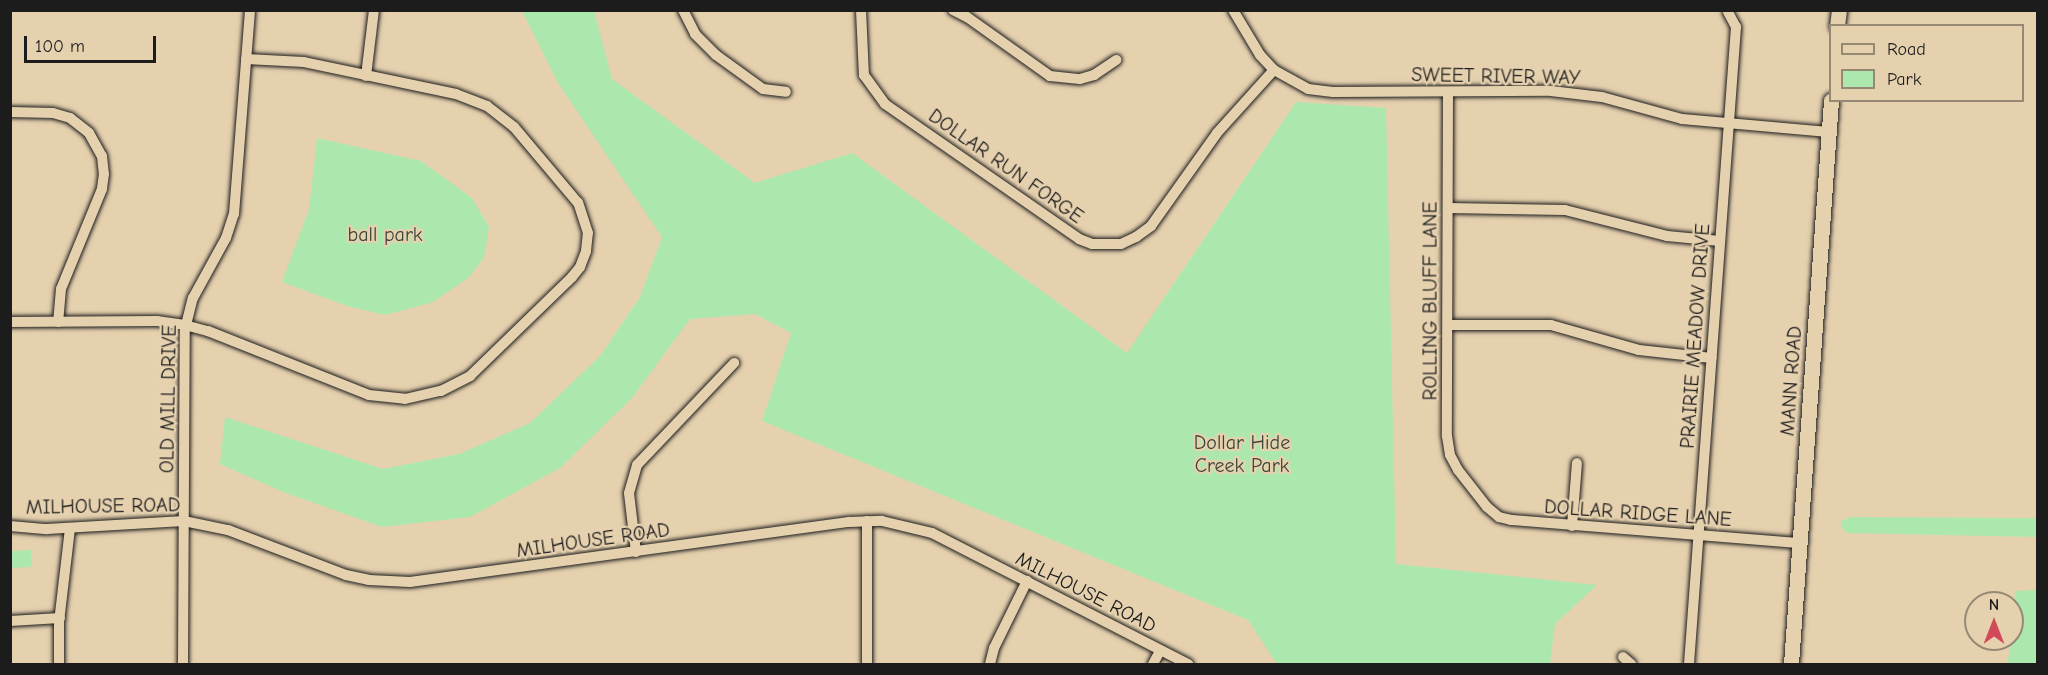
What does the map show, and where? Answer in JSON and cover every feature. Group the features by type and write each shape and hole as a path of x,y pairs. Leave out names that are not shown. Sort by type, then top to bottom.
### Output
{"main road":[{"name":"MANN ROAD","path":"1791,664 1808,454 1831,102"}],"street":[{"name":"OLD MILL DRIVE","path":"183,664 185,325 197,288 222,246 232,222 250,10"},
{"path":"366,76 374,10"},
{"path":"683,10 696,34 712,52 763,89 786,92"},
{"name":"DOLLAR RUN FORGE","path":"861,10 864,75 885,104 1079,239 1092,244 1121,244 1151,226 1217,133 1274,70"},
{"path":"952,10 967,17 1050,76 1080,79 1094,75 1116,60"},
{"name":"SWEET RIVER WAY","path":"1235,11 1260,55 1274,70 1308,89 1333,92 1551,91 1602,97 1682,119 1828,132"},
{"name":"PRAIRIE MEADOW DRIVE","path":"1689,664 1736,27 1728,12"},
{"path":"10,322 157,321 185,325 208,331 369,395 397,399 425,396 448,388 470,376 572,277 585,255 588,233 578,203 519,133 501,116 468,98 296,60 246,59"},
{"name":"ROLLING BLUFF LANE","path":"1448,92 1448,450 1458,470 1481,500"},
{"path":"10,112 53,113 66,117 84,127 97,144 104,164 103,184 61,289 57,322"},
{"path":"1448,208 1565,210 1667,236 1720,241"},
{"path":"1448,325 1551,325 1639,350 1712,358"},
{"path":"636,552 629,493 637,465 734,363"},
{"path":"1572,526 1577,463"},
{"name":"DOLLAR RIDGE LANE","path":"1481,500 1504,519 1799,543"},
{"name":"MILHOUSE ROAD","path":"10,526 70,529 184,521 228,530 346,574 390,582 426,581 867,521 907,525 932,533 1188,664"},
{"path":"867,521 867,664"},
{"path":"59,664 60,618 70,529"},
{"path":"990,664 994,648 1027,581"},
{"path":"10,621 60,618"},
{"path":"1153,664 1160,651"}],"green space":[{"name":"Dollar Hide Creek Park","path":"522,11 594,11 612,79 755,183 852,153 1127,353 1296,102 1386,108 1396,564 1597,585 1555,624 1550,664 1277,664 1248,620 762,421 791,333 755,314 690,319 632,398 560,468 470,517 382,527 283,492 220,464 225,417 383,469 459,454 530,423 600,356 640,297 662,237 558,83"},
{"name":"ball park","path":"317,138 421,161 472,198 489,227 484,258 468,278 433,302 385,315 347,306 282,282 309,209"},
{"path":"1850,517 2037,518 2037,537 1847,533 1841,527 1841,521"},
{"path":"31,550 32,567 12,568 11,551"},
{"path":"2037,590 2037,664 2007,664 2010,651 2024,651 2024,591 2015,591"}]}
